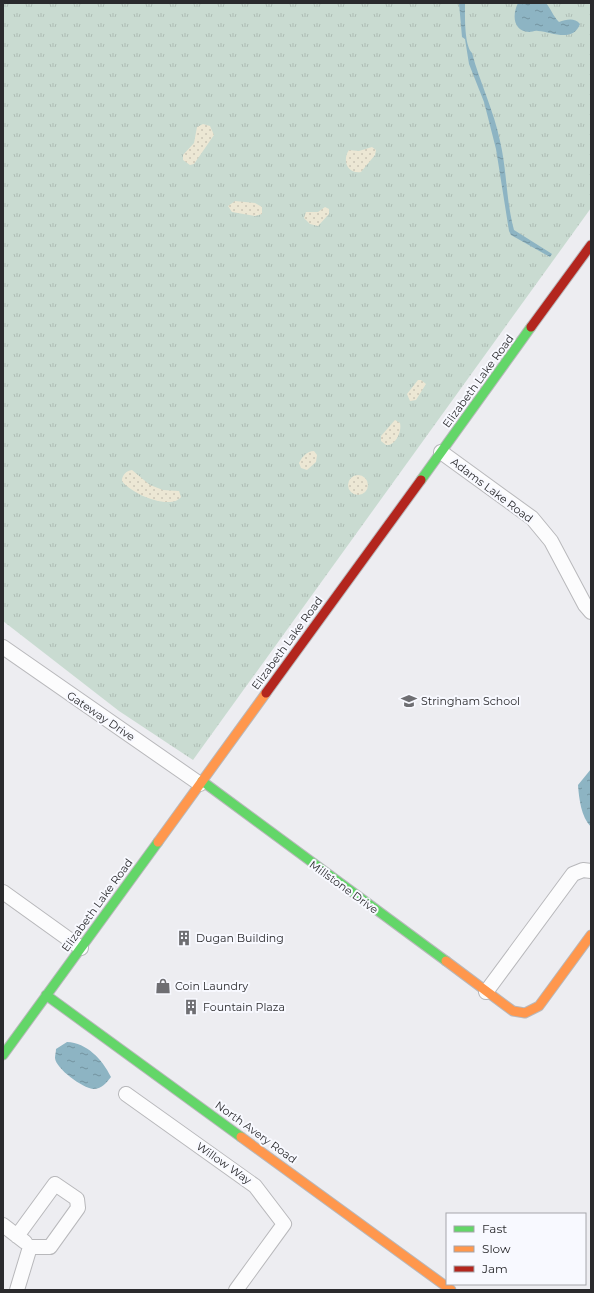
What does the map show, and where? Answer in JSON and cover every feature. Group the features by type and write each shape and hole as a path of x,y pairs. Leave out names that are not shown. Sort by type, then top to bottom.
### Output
{"street":[{"name":"Elizabeth Lake Road","path":"3,1055 591,245"},
{"name":"Adams Lake Road","path":"441,452 532,518 551,541 585,605 591,612"},
{"name":"Gateway Drive","path":"3,647 201,782"},
{"name":"Millstone Drive","path":"201,782 513,1011 525,1013 539,1006 591,935"},
{"path":"486,992 573,874 583,870 591,871"},
{"path":"3,892 81,948"},
{"name":"North Avery Road","path":"46,995 451,1290"},
{"name":"Willow Way","path":"126,1094 255,1186 284,1224 236,1290"},
{"path":"3,1225 30,1247 50,1247 78,1208 77,1199 55,1184 18,1236"},
{"path":"17,1290 30,1247"}],"green space":[{"path":"3,3 591,3 591,208 193,760 119,711 3,621"}],"sand":[{"path":"203,124 210,126 214,135 194,164 190,165 183,160 183,155 194,143 197,127"},
{"path":"372,147 376,150 375,155 361,172 352,171 349,169 346,158 349,150 359,151"},
{"path":"235,201 255,203 262,207 262,214 255,216 232,212 228,206"},
{"path":"325,207 329,209 329,214 318,226 310,224 304,218 306,212 318,212"},
{"path":"418,380 421,380 426,384 416,400 410,401 407,394"},
{"path":"395,420 400,423 398,437 390,445 386,445 381,441 381,436"},
{"path":"311,451 314,451 317,455 316,462 307,470 301,468 299,463 305,455"},
{"path":"132,470 150,485 163,490 179,491 181,497 176,501 160,501 150,499 133,491 122,481 125,474"},
{"path":"358,475 365,478 368,485 365,492 358,495 351,492 348,485 351,478"}],"water":[{"path":"459,3 465,3 466,30 469,49 472,53 497,130 504,163 509,208 514,230 552,254 550,257 511,235 509,231 496,149 484,102 469,64 465,39 462,37"},
{"path":"518,3 546,3 559,22 575,20 580,24 577,30 567,35 537,31 524,31 517,26 515,22 515,12"},
{"path":"591,769 591,827 583,813 578,785"},
{"path":"67,1042 81,1045 98,1058 111,1077 104,1085 96,1089 89,1088 77,1082 60,1067 55,1058 56,1049"}],"traffic: fast":[{"path":"421,480 531,327"},
{"path":"202,781 446,961"},
{"path":"3,1055 158,842"},
{"path":"46,995 241,1137"}],"traffic: slow":[{"path":"158,842 266,693"},
{"path":"446,961 513,1011 525,1013 539,1006 591,935"},
{"path":"241,1137 451,1290"}],"traffic: jam":[{"path":"531,327 591,245"},
{"path":"266,693 421,480"}],"place":[{"name":"Stringham School","path":"409,701"},
{"name":"Dugan Building","path":"184,938"},
{"name":"Coin Laundry","path":"163,986"},
{"name":"Fountain Plaza","path":"191,1007"}]}
